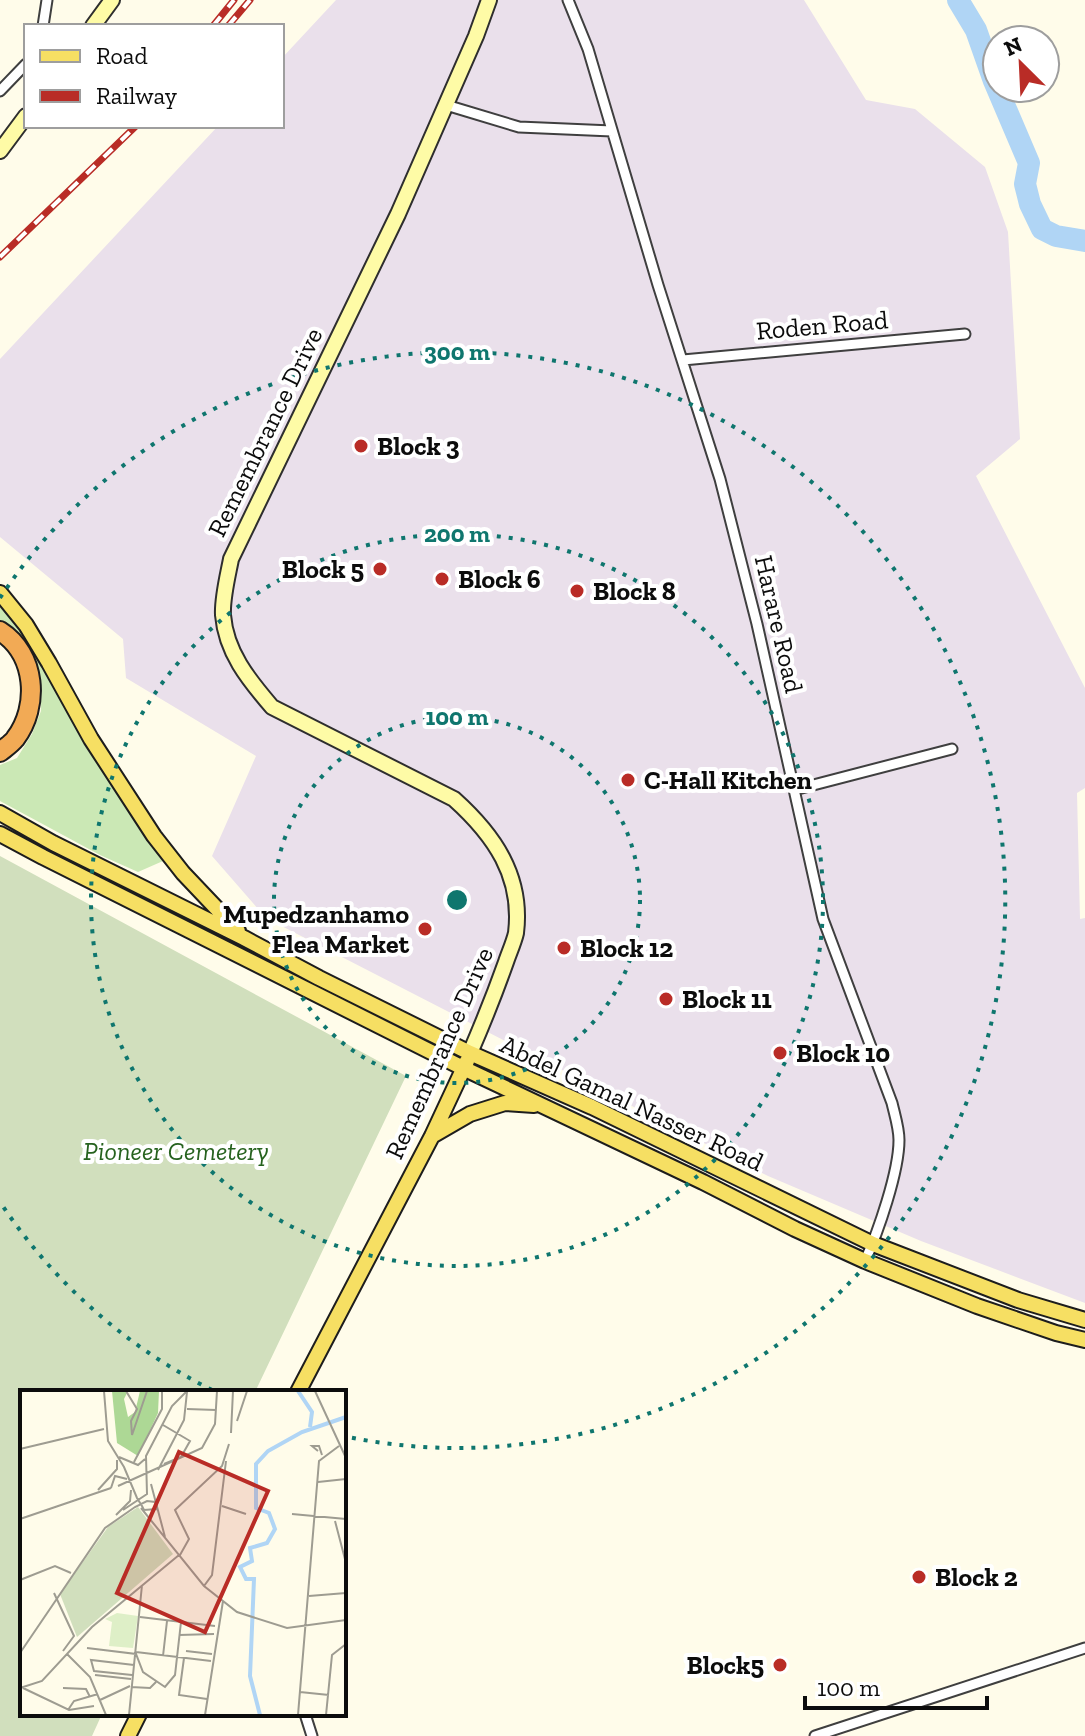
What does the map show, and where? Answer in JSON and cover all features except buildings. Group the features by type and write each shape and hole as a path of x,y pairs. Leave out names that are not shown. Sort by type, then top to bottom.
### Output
{"highway":[{"path":"0,631 21,651 27,663 31,704 14,742 0,752"}],"main road":[{"path":"0,593 26,625 91,739 154,836 183,873 244,938"},
{"name":"Abdel Gamal Nasser Road","path":"0,813 53,843 470,1053 592,1107 873,1244 1018,1300 1085,1320"},
{"name":"Abdel Gamal Nasser Road","path":"0,834 463,1068 795,1229 977,1306 1085,1340"},
{"name":"Remembrance Drive","path":"299,1390 432,1136 470,1053"},
{"path":"432,1136 470,1114 505,1103 542,1105"},
{"path":"128,1736 138,1716"}],"street":[{"path":"43,24 47,0"},
{"path":"94,24 112,0"},
{"name":"Remembrance Drive","path":"470,1053 494,998 516,934 515,897 500,850 477,819 454,799 272,707 251,683 232,653 223,613 231,559 398,214 489,0"},
{"name":"Harare Road","path":"568,0 588,49 725,496 823,919 898,1126 899,1151 895,1173 865,1261"},
{"path":"0,91 24,66"},
{"path":"446,105 519,127 612,131"},
{"path":"0,151 24,119"},
{"name":"Roden Road","path":"683,360 965,334"},
{"path":"794,790 952,749"},
{"path":"815,1736 1085,1648"},
{"path":"306,1716 312,1736"}],"shaded area":[{"path":"336,0 804,0 866,100 915,109 985,167 1008,232 1020,439 976,476 1085,688 1085,788 1077,793 1080,919 1085,918 1085,1303 921,1241 768,1176 266,918 212,856 256,756 126,678 123,639 0,537 0,359 216,128 284,128 284,56"}],"green space":[{"path":"0,604 28,638 98,764 163,861 138,872 0,801 0,765 17,758 32,734 41,711 38,667 26,646 0,624"},
{"name":"Pioneer Cemetery","path":"0,856 406,1076 256,1390 20,1390 20,1716 101,1716 92,1736 0,1736"}],"waterway":[{"path":"958,0 976,30 1029,163 1025,184 1042,229 1056,236 1085,241"}],"railway":[{"path":"215,24 234,0"},
{"path":"230,24 250,0"},
{"path":"0,257 134,128"}],"place":[{"name":"Block 3","path":"361,446"},
{"name":"Block 5","path":"380,569"},
{"name":"Block 6","path":"442,579"},
{"name":"Block 8","path":"577,591"},
{"name":"C-Hall Kitchen","path":"628,780"},
{"name":"Mupedzanhamo Flea Market","path":"425,929"},
{"name":"Block 12","path":"564,948"},
{"name":"Block 11","path":"666,999"},
{"name":"Block 10","path":"780,1053"},
{"name":"Block 2","path":"919,1577"},
{"name":"Block5","path":"780,1665"}]}
